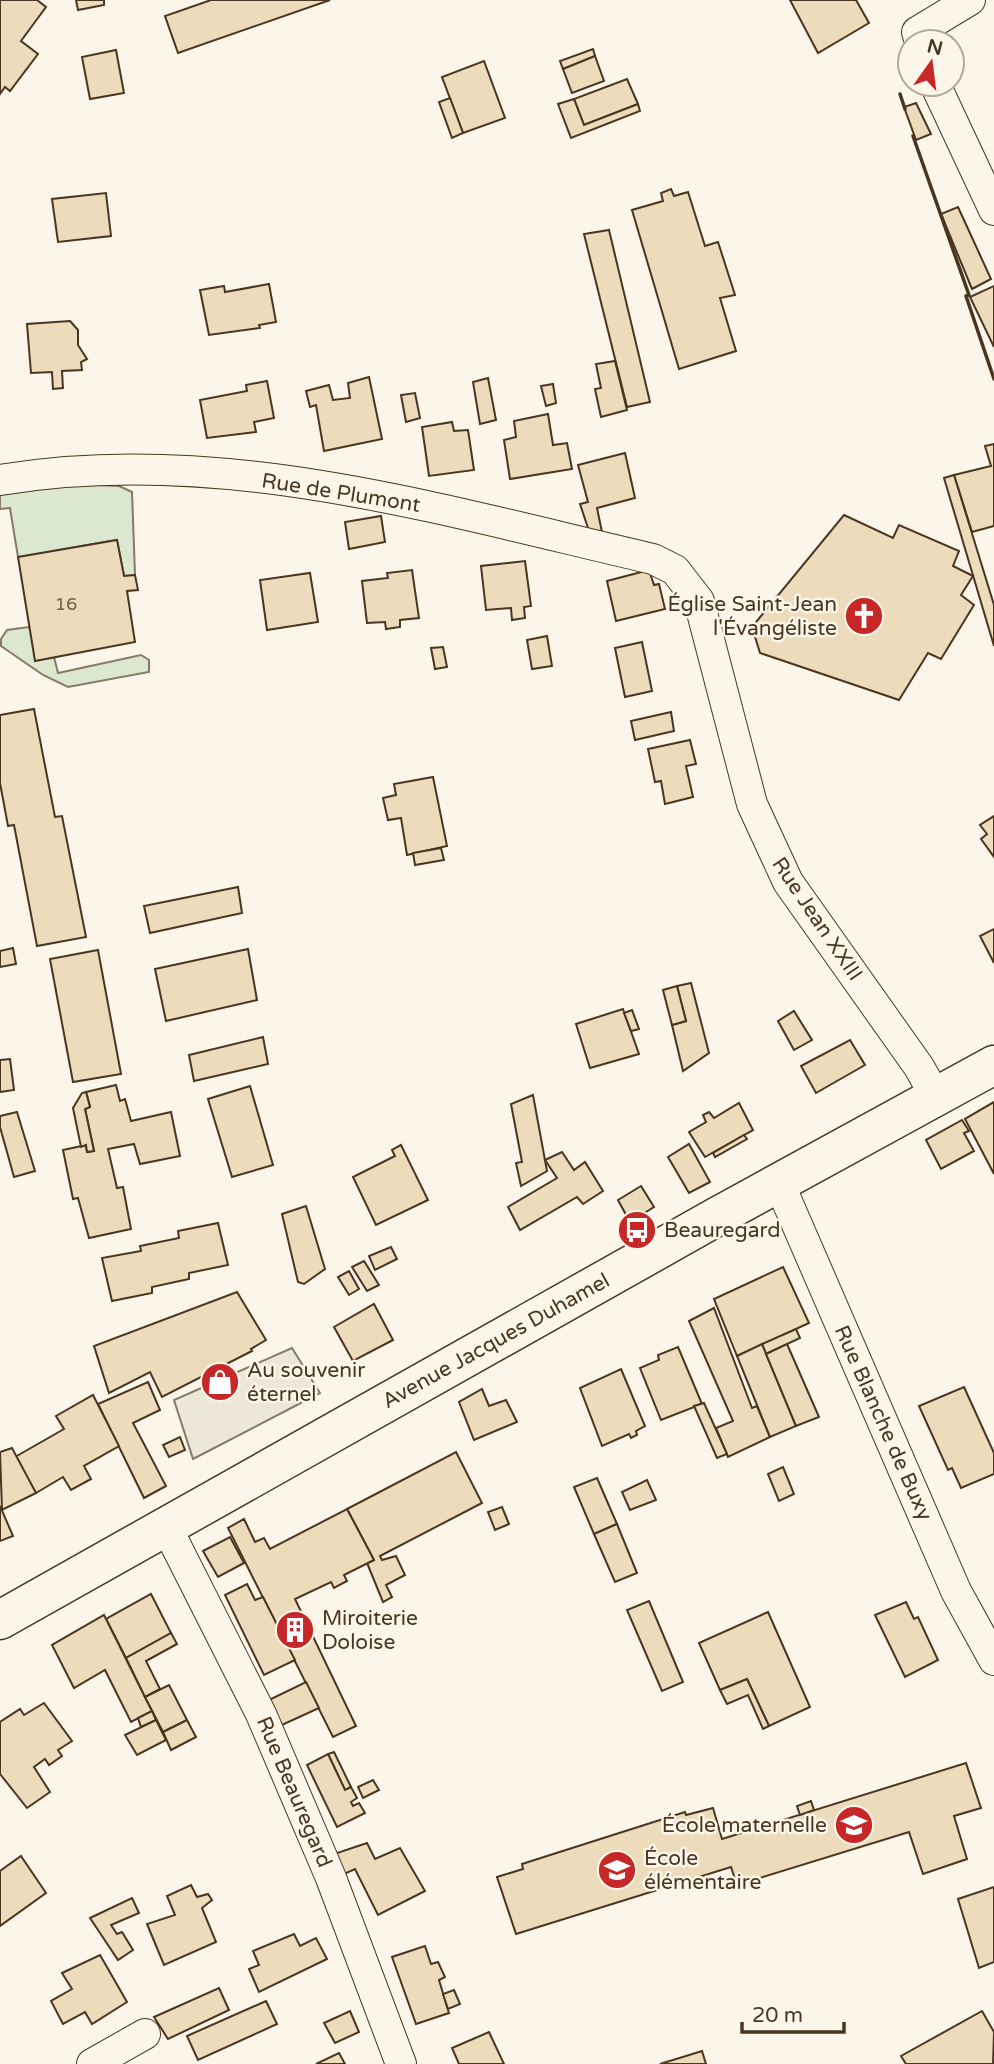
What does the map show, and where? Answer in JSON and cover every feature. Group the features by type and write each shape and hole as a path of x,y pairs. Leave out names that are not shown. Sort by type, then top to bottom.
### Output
{"main road":[{"name":"Avenue Jacques Duhamel","path":"0,1620 994,1065"}],"street":[{"path":"924,28 970,0"},
{"path":"942,98 994,210"},
{"name":"Rue de Plumont","path":"0,480 36,474 150,469 318,486 411,502 653,559 675,570"},
{"name":"Rue Jean XXIII","path":"675,570 699,601 707,624 752,804 772,852 788,881 919,1068 936,1097"},
{"name":"Rue Blanche de Buxy","path":"779,1183 956,1591 994,1660"},
{"name":"Rue Beauregard","path":"167,1528 261,1714 331,1878 401,2064"},
{"path":"92,2064 145,2034"}],"green space":[{"path":"54,483 119,486 132,492 135,575 124,576 117,540 18,557 10,508 0,509 0,490"},
{"path":"29,627 54,657 58,673 141,655 149,660 149,672 68,687 43,675 1,646 1,639 7,630"}],"shaded area":[{"path":"292,1348 320,1393 193,1459 174,1400"}],"building":[{"path":"0,0 37,0 46,7 21,41 38,54 10,91 5,87 0,94"},
{"path":"76,0 104,0 104,5 78,10"},
{"path":"211,0 330,0 178,53 165,16"},
{"path":"790,0 856,0 869,23 818,53"},
{"path":"593,49 595,56 563,69 560,61"},
{"path":"116,50 124,93 90,99 82,57"},
{"path":"595,56 604,81 572,93 563,69"},
{"path":"484,61 505,118 463,133 442,77"},
{"path":"627,79 638,104 584,125 574,99"},
{"path":"450,98 463,133 452,138 439,102"},
{"path":"574,99 584,125 638,104 640,111 571,138 558,104"},
{"path":"916,103 931,134 916,140 904,107"},
{"path":"671,189 674,196 688,192 705,246 718,242 735,295 720,298 736,351 679,369 632,210 663,201 661,193"},
{"path":"106,193 111,236 58,242 52,199"},
{"path":"958,207 991,279 972,289 941,214"},
{"path":"609,230 650,402 627,407 584,234"},
{"path":"269,284 276,322 259,325 260,328 209,335 200,290 224,286 225,292"},
{"path":"994,286 994,347 970,297"},
{"path":"70,321 78,330 78,345 87,359 81,362 82,370 62,371 63,388 53,389 52,372 31,373 27,324"},
{"path":"615,361 627,410 601,417 595,389 601,388 596,364"},
{"path":"369,377 382,439 324,451 316,405 310,407 306,391 329,385 333,400 350,398 348,383"},
{"path":"488,378 496,420 480,424 473,382"},
{"path":"267,381 274,418 254,422 256,432 207,438 200,400 247,391 246,385"},
{"path":"553,384 556,403 546,406 541,386"},
{"path":"415,393 420,418 406,422 401,395"},
{"path":"548,414 553,445 567,443 572,469 510,479 504,440 516,437 514,421"},
{"path":"452,422 454,431 468,430 474,470 429,476 422,427"},
{"path":"994,444 994,526 972,532 954,475 991,466 985,446"},
{"path":"625,453 635,498 597,508 603,537 590,534 580,504 588,502 578,465"},
{"path":"954,475 994,605 994,646 944,478"},
{"name":"Église Saint-Jean l'Évangéliste","path":"844,515 893,538 899,525 959,551 953,566 973,576 961,595 974,605 941,659 928,653 899,700 760,653 752,627"},
{"path":"381,516 385,542 349,549 345,522"},
{"path":"117,540 124,576 135,575 138,590 127,591 135,642 35,661 18,557"},
{"path":"525,561 531,606 524,607 525,618 512,620 511,608 486,610 481,566"},
{"path":"412,570 419,618 400,620 400,627 386,629 385,622 367,623 362,581 388,578 387,573"},
{"path":"649,570 654,585 659,584 665,609 616,621 607,581"},
{"path":"310,573 318,622 267,630 260,580"},
{"path":"547,636 552,666 532,669 527,640"},
{"path":"642,642 652,691 625,697 615,648"},
{"path":"443,647 447,667 435,669 431,648"},
{"path":"34,709 55,817 62,816 86,937 37,946 14,825 8,826 0,783 0,715"},
{"path":"671,712 674,731 635,740 631,721"},
{"path":"690,740 696,764 686,766 693,797 665,804 661,781 655,782 648,749"},
{"path":"433,777 447,846 407,855 401,818 388,820 383,798 396,795 394,784"},
{"path":"994,816 994,857 981,839 987,834 980,825"},
{"path":"441,848 444,860 415,865 413,853"},
{"path":"238,887 242,913 150,933 144,906"},
{"path":"994,929 994,963 980,936"},
{"path":"13,948 16,964 0,967 0,951"},
{"path":"248,949 257,1000 166,1021 155,969"},
{"path":"98,950 121,1074 73,1082 50,959"},
{"path":"691,983 709,1053 683,1071 672,1025 686,1021 677,986"},
{"path":"677,986 686,1021 672,1025 663,990"},
{"path":"623,1009 639,1054 590,1068 576,1024"},
{"path":"632,1010 639,1029 631,1031 624,1013"},
{"path":"794,1011 812,1040 794,1050 778,1021"},
{"path":"263,1037 268,1064 194,1081 189,1055"},
{"path":"850,1040 865,1065 816,1093 801,1066"},
{"path":"10,1059 14,1090 0,1092 0,1060"},
{"path":"116,1085 120,1101 125,1099 131,1121 171,1112 180,1156 140,1164 134,1144 108,1149 117,1188 123,1187 131,1229 89,1238 78,1198 73,1199 63,1150 86,1145 87,1152 94,1151 85,1109 90,1107 86,1092"},
{"path":"250,1086 273,1165 232,1177 208,1099"},
{"path":"86,1092 90,1107 85,1109 94,1151 87,1152 86,1145 81,1147 73,1108 82,1093"},
{"path":"533,1095 547,1171 521,1186 516,1163 522,1162 511,1104"},
{"path":"994,1102 994,1174 965,1119"},
{"path":"739,1103 753,1130 705,1157 689,1132 706,1122 703,1115 709,1112 714,1118"},
{"path":"17,1112 35,1171 14,1177 0,1127 0,1116"},
{"path":"962,1120 969,1131 964,1133 974,1151 941,1169 926,1140"},
{"path":"744,1135 747,1139 715,1157 713,1153"},
{"path":"689,1144 710,1182 689,1193 668,1157"},
{"path":"401,1145 428,1200 376,1225 353,1177 395,1156 392,1150"},
{"path":"562,1152 574,1170 585,1162 603,1191 583,1204 577,1197 520,1230 508,1207 557,1178 545,1160"},
{"path":"641,1186 654,1207 630,1222 618,1200"},
{"path":"306,1206 325,1269 304,1284 298,1282 282,1214"},
{"path":"218,1223 228,1265 189,1273 189,1279 152,1287 152,1293 112,1301 102,1258 141,1251 140,1246 179,1238 178,1231"},
{"path":"391,1247 397,1259 375,1270 369,1256"},
{"path":"364,1261 379,1285 367,1291 352,1267"},
{"path":"783,1267 809,1323 737,1356 714,1299"},
{"path":"349,1271 359,1289 349,1295 338,1277"},
{"path":"237,1292 266,1340 251,1349 252,1351 162,1397 150,1372 109,1393 94,1346"},
{"path":"374,1304 393,1340 353,1361 334,1327"},
{"path":"714,1308 752,1408 757,1406 770,1437 728,1457 716,1428 733,1421 689,1321"},
{"path":"796,1329 800,1338 766,1354 762,1344"},
{"path":"762,1344 796,1426 770,1437 737,1356"},
{"path":"787,1344 819,1417 796,1426 766,1354"},
{"path":"678,1347 702,1404 661,1420 640,1368 659,1360 658,1355"},
{"path":"621,1369 645,1426 631,1438 629,1434 602,1446 580,1388"},
{"path":"148,1382 160,1410 133,1423 166,1486 144,1498 98,1404"},
{"path":"964,1387 994,1453 994,1474 961,1488 952,1468 948,1470 919,1406"},
{"path":"482,1389 489,1406 506,1400 517,1422 474,1440 459,1402"},
{"path":"93,1395 119,1446 84,1466 91,1479 71,1490 63,1477 36,1493 15,1457 64,1429 56,1416"},
{"path":"704,1403 727,1454 717,1458 694,1406"},
{"path":"180,1437 185,1450 169,1457 163,1445"},
{"path":"12,1448 36,1493 2,1510 0,1452"},
{"path":"456,1452 482,1503 380,1556 382,1560 396,1556 405,1575 386,1585 392,1597 383,1602 367,1563 374,1560 347,1509"},
{"path":"783,1467 794,1494 779,1501 768,1474"},
{"path":"597,1478 617,1524 594,1534 574,1487"},
{"path":"647,1480 656,1500 630,1510 622,1492"},
{"path":"0,1506 13,1536 0,1541"},
{"path":"502,1507 509,1524 495,1530 488,1512"},
{"name":"Miroiterie Doloise","path":"347,1509 374,1560 344,1575 347,1581 334,1588 331,1582 295,1599 356,1726 333,1737 228,1528 244,1519 255,1542 264,1538 270,1549"},
{"path":"617,1524 637,1573 615,1582 594,1534"},
{"path":"230,1537 244,1563 218,1577 203,1551"},
{"path":"247,1584 255,1600 263,1597 295,1660 264,1675 225,1595"},
{"path":"151,1594 171,1633 126,1658 106,1619"},
{"path":"649,1601 683,1682 662,1691 627,1610"},
{"path":"906,1602 914,1619 918,1617 938,1660 905,1677 875,1615"},
{"path":"768,1612 810,1707 769,1726 747,1679 720,1690 699,1643"},
{"path":"104,1615 152,1711 131,1722 105,1670 74,1688 52,1645"},
{"path":"171,1633 177,1644 146,1661 160,1689 145,1697 126,1658"},
{"path":"747,1679 769,1726 763,1729 748,1695 727,1704 720,1690"},
{"path":"306,1682 319,1708 282,1725 269,1700"},
{"path":"169,1685 187,1720 163,1732 145,1697"},
{"path":"44,1703 72,1741 58,1750 62,1756 49,1765 45,1759 34,1767 50,1792 27,1808 0,1774 0,1722 20,1709 24,1715"},
{"path":"152,1711 156,1720 141,1727 138,1718"},
{"path":"156,1720 166,1740 137,1755 125,1735"},
{"path":"187,1720 196,1737 171,1750 163,1732"},
{"path":"334,1752 351,1787 345,1790 328,1754"},
{"path":"328,1754 345,1790 351,1787 357,1798 351,1802 353,1806 359,1803 365,1813 337,1827 307,1765"},
{"path":"966,1763 981,1808 954,1816 967,1859 923,1874 909,1832 737,1885 731,1867 516,1934 497,1877 523,1869 522,1864 685,1812 686,1815 713,1808 722,1839"},
{"path":"373,1780 379,1790 363,1798 358,1787"},
{"path":"811,1801 814,1810 800,1815 797,1806"},
{"path":"367,1843 375,1859 400,1848 425,1891 378,1915 355,1869 342,1875 334,1854"},
{"path":"21,1856 46,1893 0,1926 0,1871"},
{"path":"191,1885 197,1897 208,1894 212,1900 202,1908 216,1942 164,1965 147,1924 175,1915 167,1896"},
{"path":"994,1887 994,1962 979,1968 958,1899"},
{"path":"132,1898 139,1913 111,1925 117,1934 122,1932 133,1950 118,1960 90,1918"},
{"path":"294,1934 300,1946 316,1938 327,1959 259,1992 249,1969 259,1965 253,1951"},
{"path":"425,1946 431,1964 438,1962 445,1977 439,1980 449,2013 416,2024 392,1957"},
{"path":"100,1955 127,2002 92,2024 85,2012 63,2024 51,2001 72,1989 62,1973"},
{"path":"219,1988 229,2010 168,2039 154,2017"},
{"path":"454,1990 460,2004 448,2009 443,1994"},
{"path":"266,2001 277,2024 198,2060 187,2036"},
{"path":"350,2011 359,2032 335,2043 324,2023"},
{"path":"982,2011 994,2032 993,2064 906,2064 901,2056"},
{"path":"489,2032 504,2064 459,2064 452,2048"},
{"path":"702,2051 706,2064 660,2064"},
{"path":"339,2053 345,2064 316,2064"}],"wall":[{"path":"901,98 905,109"},
{"path":"913,136 969,295 966,296 994,379"}],"place":[{"name":"Église Saint-Jean l'Évangéliste","path":"864,616"},
{"name":"Beauregard","path":"637,1230"},
{"name":"Au souvenir éternel","path":"220,1382"},
{"name":"Miroiterie Doloise","path":"295,1630"},
{"name":"École maternelle","path":"854,1825"},
{"name":"École élémentaire","path":"617,1870"}]}
